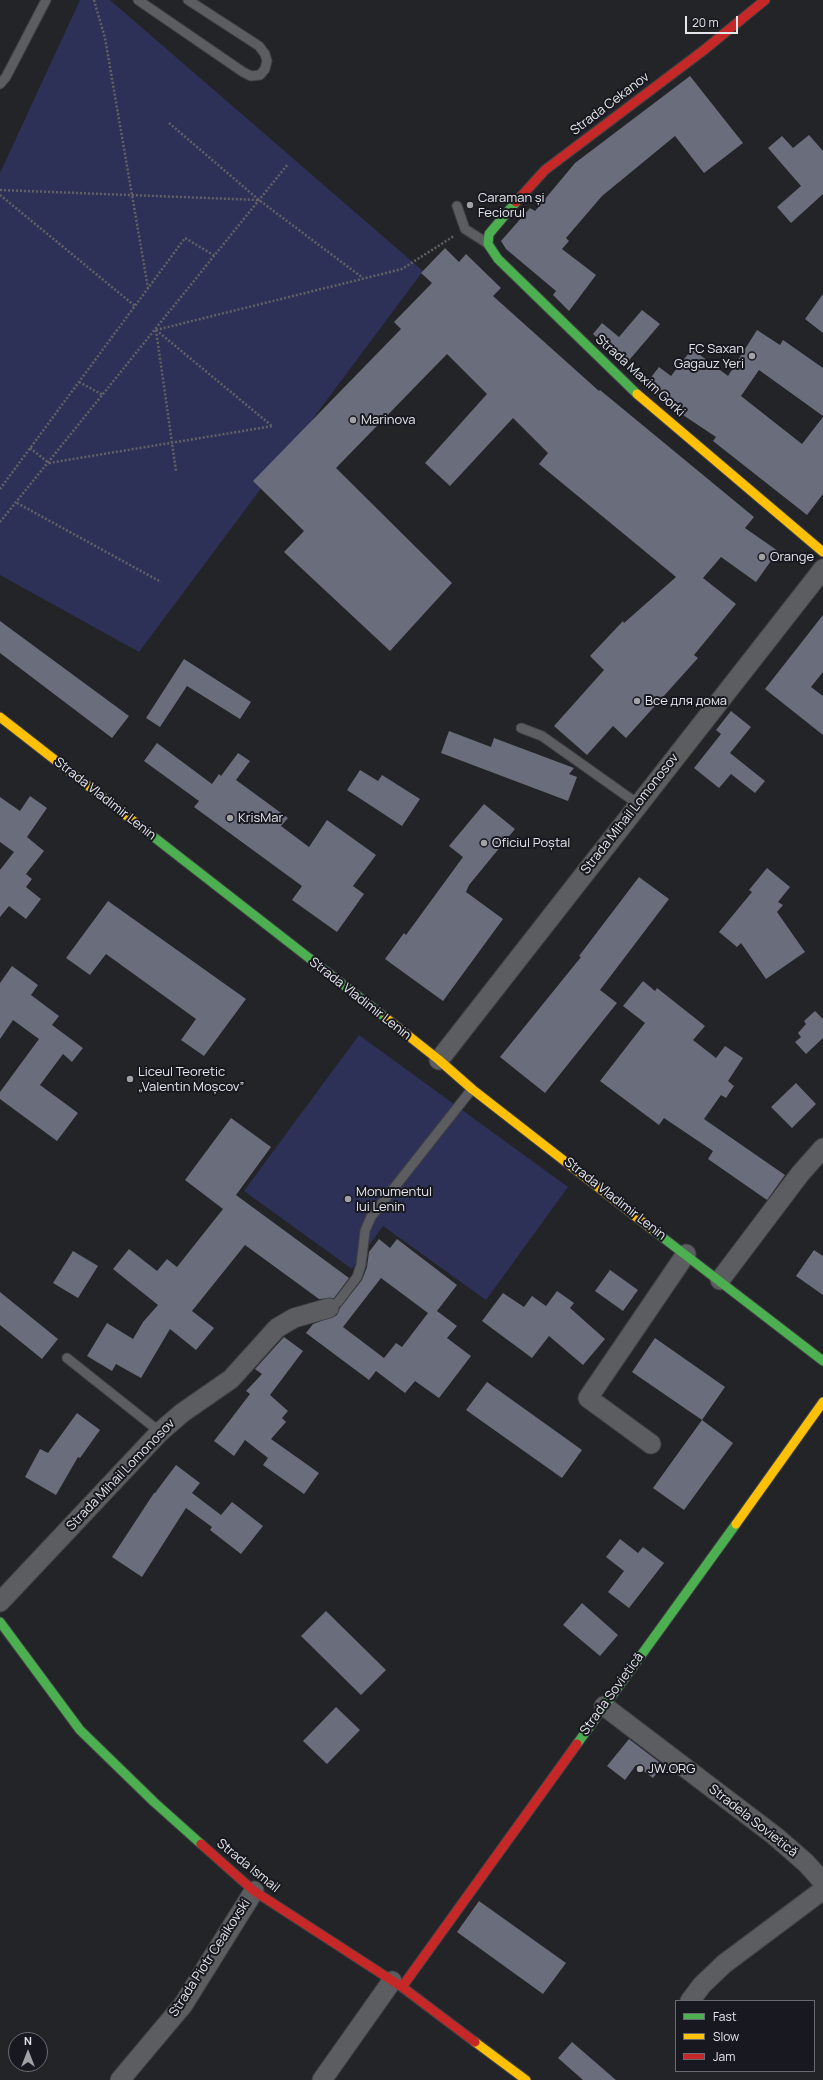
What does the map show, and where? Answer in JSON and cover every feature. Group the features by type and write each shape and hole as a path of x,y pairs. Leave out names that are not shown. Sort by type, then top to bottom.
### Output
{"street":[{"name":"Strada Cekanov","path":"488,244 489,234 495,226 545,170 704,50 764,0"},
{"name":"Strada Maxim Gorki","path":"488,244 498,259 632,390 823,552"},
{"name":"Strada Mihail Lomonosov","path":"439,1060 823,569"},
{"name":"Strada Vladimir Lenin","path":"0,717 439,1060 472,1089 823,1361"},
{"path":"720,1280 800,1174 823,1148"},
{"path":"651,1444 588,1398 686,1254"},
{"name":"Strada Mihail Lomonosov","path":"0,1602 160,1432 182,1414 231,1379 277,1328 294,1318 329,1308"},
{"name":"Strada Sovietică","path":"322,2080 397,1984 604,1706 823,1402"},
{"name":"Strada Ismail","path":"0,1622 80,1730 154,1802 254,1891 397,1984 526,2080"},
{"name":"Stradela Sovietică","path":"604,1706 775,1836 806,1863 823,1882"},
{"path":"691,2000 702,1985 724,1964 823,1890"},
{"name":"Strada Piotr Ceaikovski","path":"120,2080 183,2005 254,1891"}],"lane":[{"path":"0,84 6,77 46,0"},
{"path":"138,0 243,72 251,76 260,75 265,69 266,61 265,54 259,46 188,0"},
{"path":"457,206 465,229"},
{"name":"Strada Maxim Gorki","path":"465,229 488,244"},
{"path":"521,728 542,736 638,804"},
{"path":"329,1308 338,1302 357,1277 361,1265 366,1231 371,1217 472,1089"},
{"path":"67,1358 160,1432"}],"path":[{"path":"94,0 105,38 148,288"},
{"path":"170,123 259,200 363,278"},
{"path":"0,522 17,504 288,164"},
{"path":"0,190 259,200"},
{"path":"0,195 136,306"},
{"path":"156,330 402,269 465,229"},
{"path":"0,490 185,238 215,256"},
{"path":"30,448 49,463 273,426 156,330"},
{"path":"156,330 176,471"},
{"path":"79,382 103,395"},
{"path":"17,504 161,582"}],"shaded area":[{"path":"80,0 110,0 423,271 139,652 0,575 0,173"},
{"path":"359,1035 568,1187 486,1300 383,1226 352,1269 244,1191"}],"building":[{"path":"690,76 743,143 704,173 675,136 602,196 566,238 569,241 562,249 596,275 569,311 553,295 556,291 506,249 501,241 530,208 535,211 575,163"},
{"path":"809,135 823,151 823,194 791,223 777,207 801,186 768,148 782,136 793,148"},
{"path":"445,248 459,262 466,254 501,288 493,296 599,391 600,390 754,517 745,528 778,551 756,582 721,557 703,578 736,604 694,655 698,658 626,738 613,726 587,755 554,726 604,670 590,656 623,621 624,623 676,577 539,464 548,453 513,418 450,486 425,463 487,394 447,354 336,468 452,583 390,651 284,552 304,531 253,481 401,329 394,322 432,283 421,273"},
{"path":"823,294 823,333 805,319"},
{"path":"642,310 660,324 625,365 593,334 602,323 619,337"},
{"path":"757,330 780,345 783,340 823,368 823,416 759,370 741,396 802,444 823,417 823,494 807,515 713,441 716,437 671,407 645,385 659,367 671,376 692,349 728,376"},
{"path":"823,615 823,672 811,687 823,696 823,735 765,689"},
{"path":"0,621 129,716 112,738 0,653"},
{"path":"184,659 251,702 240,719 187,686 160,727 146,718"},
{"path":"731,711 751,727 730,753 765,781 755,793 731,774 719,788 694,768 721,734 716,730"},
{"path":"449,731 491,747 494,738 574,768 569,774 577,777 568,801 441,753"},
{"path":"157,743 212,784 219,774 221,776 238,753 250,761 236,780 288,818 281,826 309,847 327,820 376,855 353,886 364,894 337,932 292,900 302,886 194,807 199,801 144,761"},
{"path":"360,770 378,781 382,775 420,799 402,826 347,790"},
{"path":"30,796 47,808 27,837 44,851 26,874 32,879 26,887 41,899 26,919 9,906 0,917 0,870 14,852 0,842 0,797 20,811"},
{"path":"484,804 515,829 469,885 466,892 503,919 443,1001 385,959 404,933 406,935 463,857 449,846"},
{"path":"767,868 790,887 778,902 783,905 777,912 805,952 766,979 741,943 737,947 719,932 752,892 749,890"},
{"path":"639,877 669,899 600,990 617,1003 545,1093 500,1057 581,957 579,956"},
{"path":"108,901 246,999 204,1056 181,1040 196,1019 106,954 90,975 66,958"},
{"path":"12,966 38,985 31,995 59,1016 52,1025 83,1048 72,1062 63,1054 40,1085 78,1113 57,1141 0,1099 0,1092 39,1039 13,1020 0,1039 0,983"},
{"path":"643,981 655,991 657,988 705,1026 693,1040 716,1058 725,1046 743,1058 728,1081 734,1086 726,1098 721,1095 704,1119 785,1175 767,1200 708,1159 713,1151 664,1118 659,1125 600,1081 645,1023 623,1006"},
{"path":"815,1011 823,1019 823,1038 806,1054 795,1042 801,1037 798,1033 806,1024 804,1021"},
{"path":"796,1083 816,1104 792,1128 771,1107"},
{"path":"231,1118 271,1147 236,1195 349,1278 334,1298 319,1299 245,1245 192,1311 214,1328 196,1350 170,1329 141,1378 116,1364 112,1371 87,1356 107,1323 133,1339 143,1322 158,1305 113,1269 129,1249 157,1271 167,1259 177,1267 223,1209 185,1180"},
{"path":"379,1239 390,1248 397,1239 457,1285 437,1311 457,1326 447,1338 471,1356 439,1398 415,1381 405,1393 376,1371 369,1380 306,1333 313,1324 337,1315 340,1308 362,1280 367,1267 369,1252","holes":["381,1278 428,1313 402,1347 396,1343 384,1358 343,1327"]},
{"path":"814,1250 823,1256 823,1295 796,1276"},
{"path":"73,1251 98,1266 78,1298 53,1283"},
{"path":"610,1270 638,1290 623,1311 595,1291"},
{"path":"557,1291 574,1303 570,1308 605,1339 583,1365 549,1336 532,1358 482,1321 503,1293 524,1307 532,1296 546,1306"},
{"path":"0,1292 58,1339 42,1359 0,1325"},
{"path":"284,1337 303,1351 270,1395 288,1411 282,1418 286,1422 271,1439 319,1473 304,1494 263,1465 268,1458 245,1440 234,1456 214,1441 250,1394 246,1391 262,1374 255,1369"},
{"path":"655,1338 725,1387 702,1420 632,1372"},
{"path":"487,1382 582,1450 562,1478 466,1410"},
{"path":"77,1413 100,1430 80,1458 78,1457 56,1495 25,1477 40,1449 48,1453"},
{"path":"702,1420 733,1443 684,1510 653,1488"},
{"path":"176,1465 200,1483 192,1493 221,1515 232,1502 263,1526 241,1554 210,1530 212,1527 186,1508 142,1577 112,1557 154,1493"},
{"path":"620,1539 638,1553 643,1547 664,1563 629,1608 608,1592 624,1571 606,1557"},
{"path":"582,1603 618,1635 600,1656 563,1625"},
{"path":"326,1611 386,1670 361,1695 301,1636"},
{"path":"336,1707 360,1730 327,1764 303,1741"},
{"path":"629,1739 663,1765 653,1778 636,1765 625,1780 607,1766"},
{"path":"479,1901 566,1963 543,1994 457,1932"},
{"path":"572,2042 616,2080 583,2080 558,2058"}],"traffic: fast":[{"path":"516,202 489,234 488,244 498,259 637,394"},
{"path":"141,827 386,1018"},
{"path":"653,1230 823,1361"},
{"path":"577,1744 736,1524"},
{"path":"0,1622 80,1730 154,1802 201,1844"}],"traffic: slow":[{"path":"637,394 823,552"},
{"path":"0,717 141,827"},
{"path":"386,1018 439,1060 472,1089 653,1230"},
{"path":"736,1524 823,1402"},
{"path":"475,2042 526,2080"}],"traffic: jam":[{"path":"516,202 545,170 704,50 765,0"},
{"path":"402,1987 577,1744"},
{"path":"201,1844 254,1891 402,1987 475,2042"}],"place":[{"name":"Caraman și Feciorul","path":"470,205"},
{"name":"FC Saxan Gagauz Yeri","path":"752,356"},
{"name":"Marinova","path":"353,420"},
{"name":"Orange","path":"762,557"},
{"name":"Все для дома","path":"637,701"},
{"name":"KrisMar","path":"230,818"},
{"name":"Oficiul Poștal","path":"484,843"},
{"name":"Liceul Teoretic „Valentin Moșcov”","path":"130,1079"},
{"name":"Monumentul lui Lenin","path":"348,1199"},
{"name":"JW.ORG","path":"640,1769"}]}
